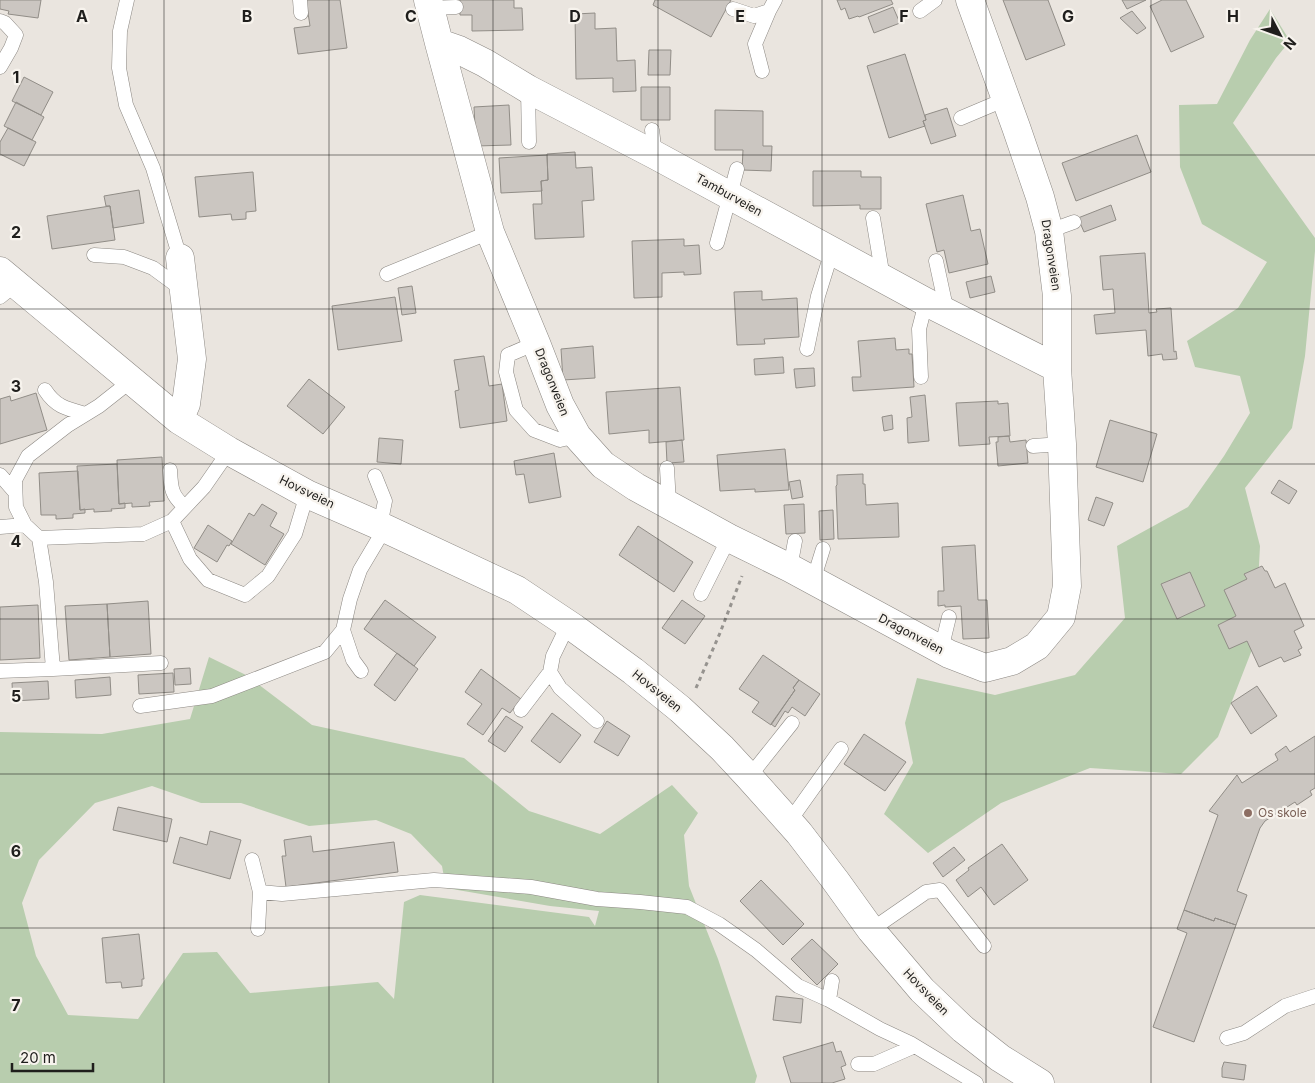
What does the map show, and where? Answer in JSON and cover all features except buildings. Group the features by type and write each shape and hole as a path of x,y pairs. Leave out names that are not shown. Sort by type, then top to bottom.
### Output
{"street":[{"name":"Dragonveien","path":"439,43 490,232 560,405 577,436 603,465 636,487 941,650 986,668 1012,661 1037,646 1060,617 1067,586 1062,444 1057,368 1057,296 1049,231 1040,197 970,0"},
{"path":"438,5 439,43"},
{"name":"Tamburveien","path":"439,43 459,50 485,63 528,89 654,142 730,197 937,307 1057,368"},
{"path":"179,420 186,404 192,359 180,258"},
{"name":"Hovsveien","path":"5,284 132,380 179,420 229,451 307,494 383,527 517,590 633,671 685,714 722,748 749,777 789,822 835,880 871,930 922,990 963,1029 1000,1058 1040,1083"}],"lane":[{"path":"127,0 120,31 119,68 126,105 153,168 180,258"},
{"path":"920,11 935,0"},
{"path":"733,9 754,16 772,6"},
{"path":"762,71 755,44 772,6"},
{"path":"0,21 5,22 16,35 0,67"},
{"path":"528,89 529,142"},
{"path":"961,118 1006,99"},
{"path":"717,243 737,169"},
{"path":"873,218 883,278"},
{"path":"1049,231 1074,222"},
{"path":"387,274 490,232"},
{"path":"806,349 818,296 832,251"},
{"path":"94,254 124,257 153,268 184,290"},
{"path":"920,377 920,329 937,307 936,261"},
{"path":"536,343 508,355 506,372 516,410 534,430 560,440 577,436"},
{"path":"53,669 46,582 39,538 25,525 16,508 15,480 28,456 132,380"},
{"path":"45,390 51,400 63,408 86,414"},
{"path":"1033,446 1062,444"},
{"path":"39,538 143,534 172,520 204,487 229,451"},
{"path":"667,468 669,505"},
{"path":"170,470 170,485 175,498 185,507"},
{"path":"0,475 15,492"},
{"path":"140,706 212,696 325,652 343,630 350,599 360,570 383,527 385,501 375,476"},
{"path":"172,520 190,559 208,580 245,595 268,576 295,534 307,494"},
{"path":"0,526 25,525"},
{"path":"790,568 796,541"},
{"path":"702,594 741,544"},
{"path":"813,580 822,549"},
{"path":"941,650 949,616"},
{"path":"521,710 550,672 553,656 568,625"},
{"path":"343,630 353,660 361,671"},
{"path":"0,671 161,663"},
{"path":"550,672 560,688 597,721"},
{"path":"749,777 792,722"},
{"path":"789,822 841,749"},
{"path":"252,860 260,892 258,929"},
{"path":"260,892 282,894 434,880 531,887 597,899 687,907 719,924 756,950 798,986 829,1000 880,1029 915,1046 976,1083"},
{"path":"871,930 926,892 940,890 984,946"},
{"path":"829,1000 832,981"},
{"path":"1227,1038 1244,1033 1284,1006 1315,996"},
{"path":"858,1064 874,1064 915,1046"}],"path":[{"path":"685,714 720,633 741,544"}],"green space":[{"path":"1270,9 1290,41 1276,58 1233,123 1315,238 1315,251 1305,356 1292,428 1245,488 1260,546 1255,642 1218,737 1181,774 1090,768 1001,803 928,853 884,814 913,763 905,723 917,678 995,695 1075,675 1125,618 1117,546 1188,507 1224,456 1250,413 1240,376 1195,367 1187,341 1238,308 1267,262 1202,224 1180,167 1179,105 1217,104 1250,40"},
{"path":"209,657 246,675 312,725 464,758 529,811 600,834 672,785 698,813 684,835 689,886 718,959 757,1076 755,1083 0,1083 0,732 102,734 190,719","holes":["152,786 201,803 241,803 309,826 376,820 411,834 442,866 446,888 550,906 599,911 595,926 589,917 420,895 404,902 394,999 378,982 250,993 217,952 183,953 138,1019 68,1015 36,956 22,903 39,860 95,803"]}],"place":[{"name":"Os skole","path":"1248,813"}]}
